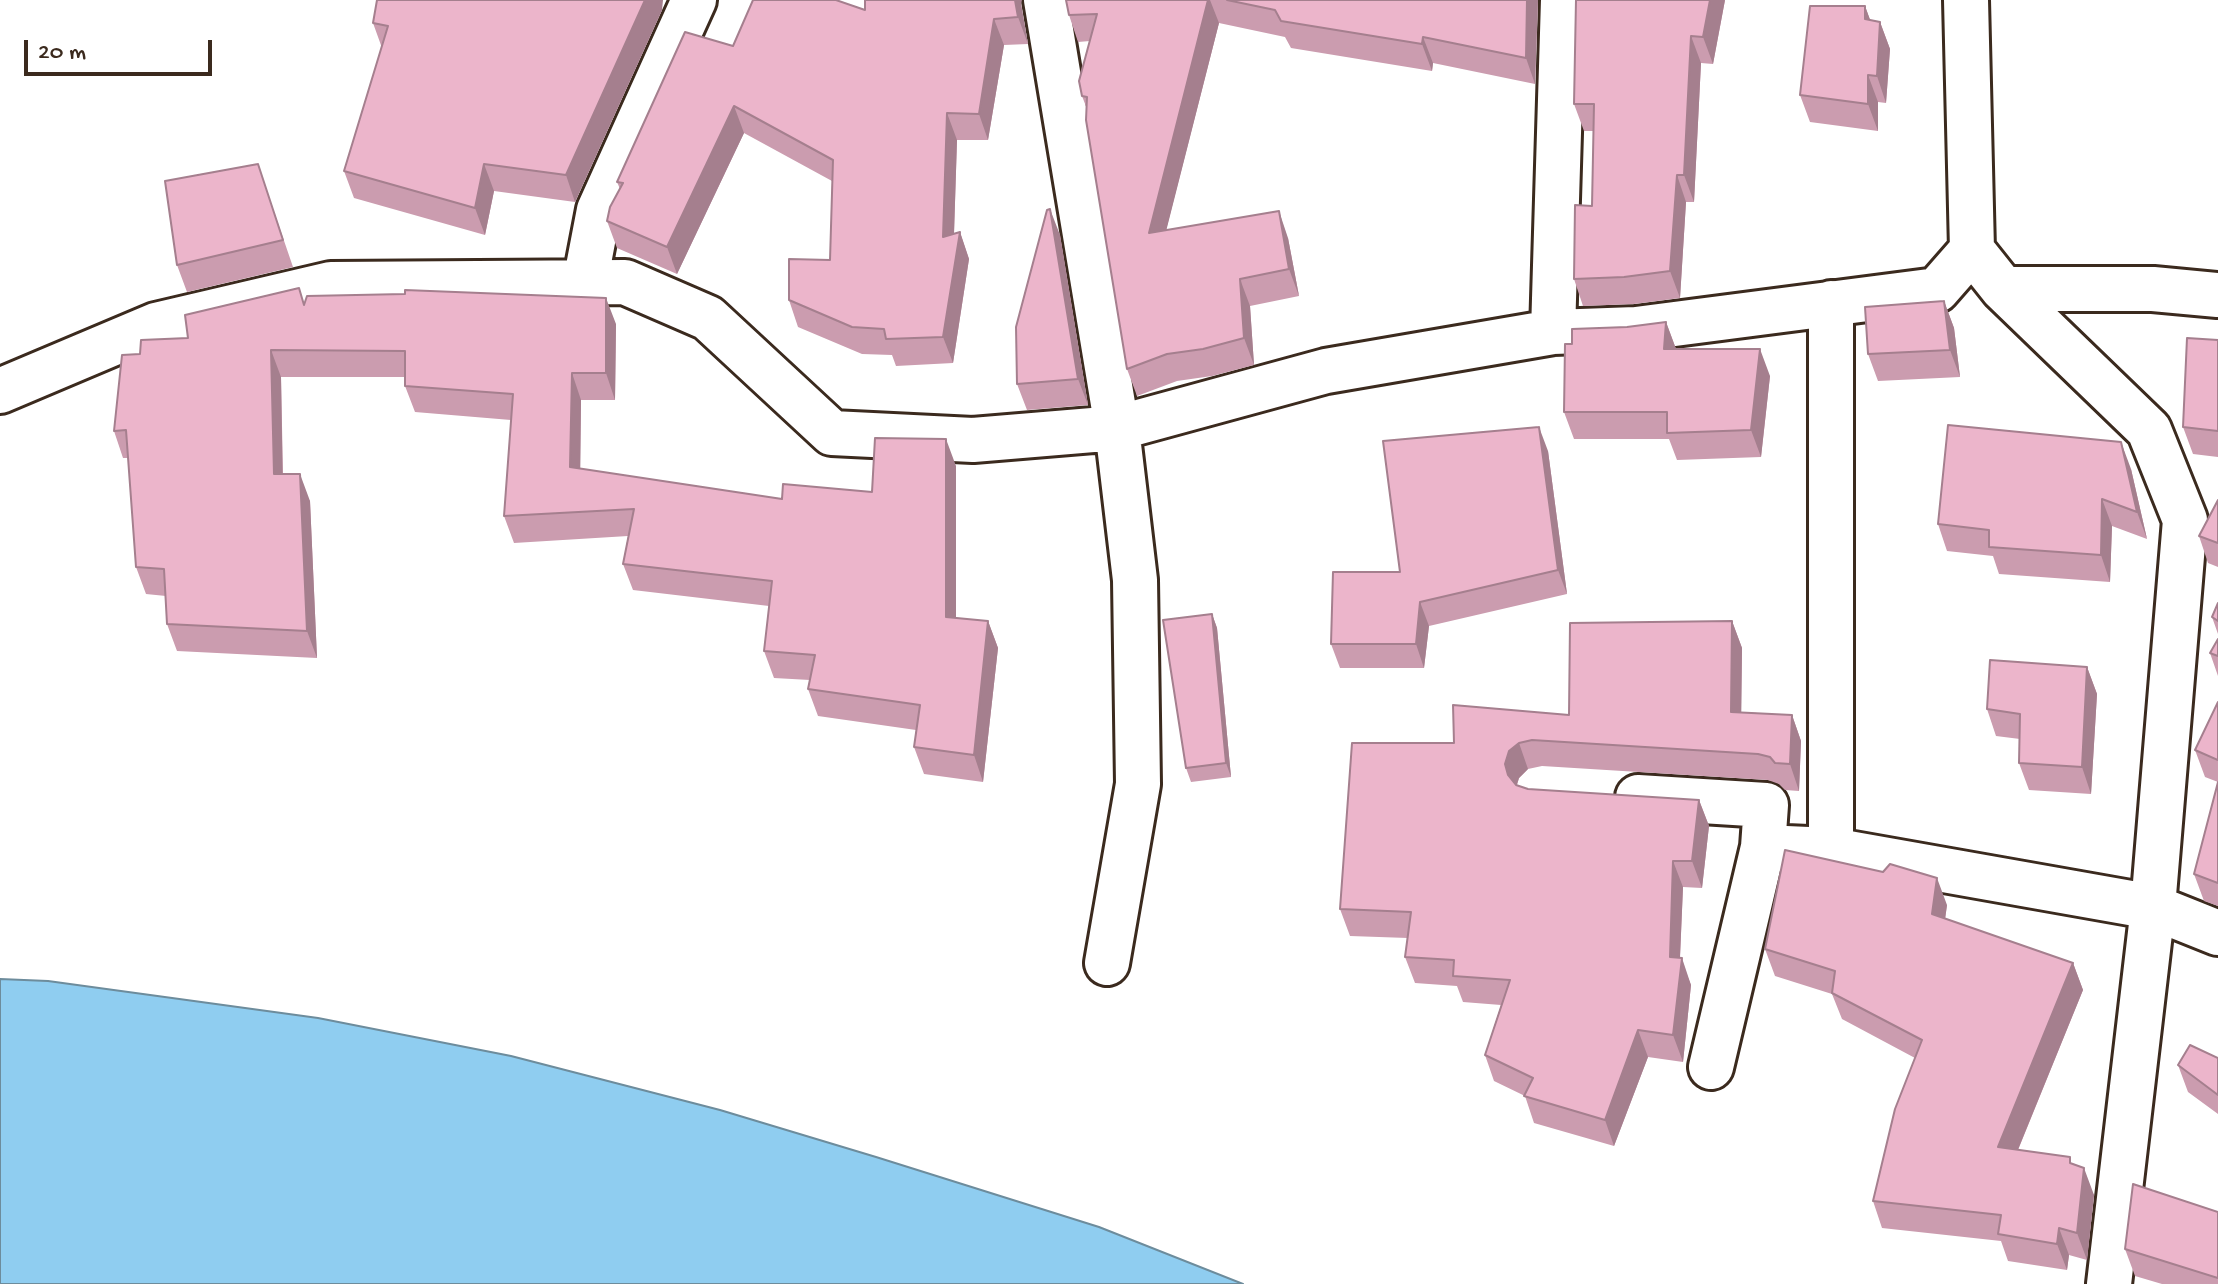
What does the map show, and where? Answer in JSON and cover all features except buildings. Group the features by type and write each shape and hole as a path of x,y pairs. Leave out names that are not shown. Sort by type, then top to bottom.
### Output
{"street":[{"path":"585,283 599,210 694,0"},
{"path":"1046,0 1117,428 1135,580 1138,784 1107,963"},
{"path":"1553,332 1563,0"},
{"path":"1966,0 1972,250 2003,289 2149,430 2185,520 2153,907 2109,1284"},
{"path":"0,391 156,325 331,284 625,282 708,318 832,433 973,440 1117,428 1326,371 1553,332 1636,329 1937,290 1972,250"},
{"path":"2003,289 2153,289 2218,295"},
{"path":"1831,303 1831,850"},
{"path":"1600,795 1766,805 1763,847 1711,1067"},
{"path":"1763,847 1831,850 2153,907 2218,933"}],"water":[{"path":"0,979 48,981 318,1018 511,1056 720,1110 876,1157 1099,1227 1243,1284 0,1284"}]}
